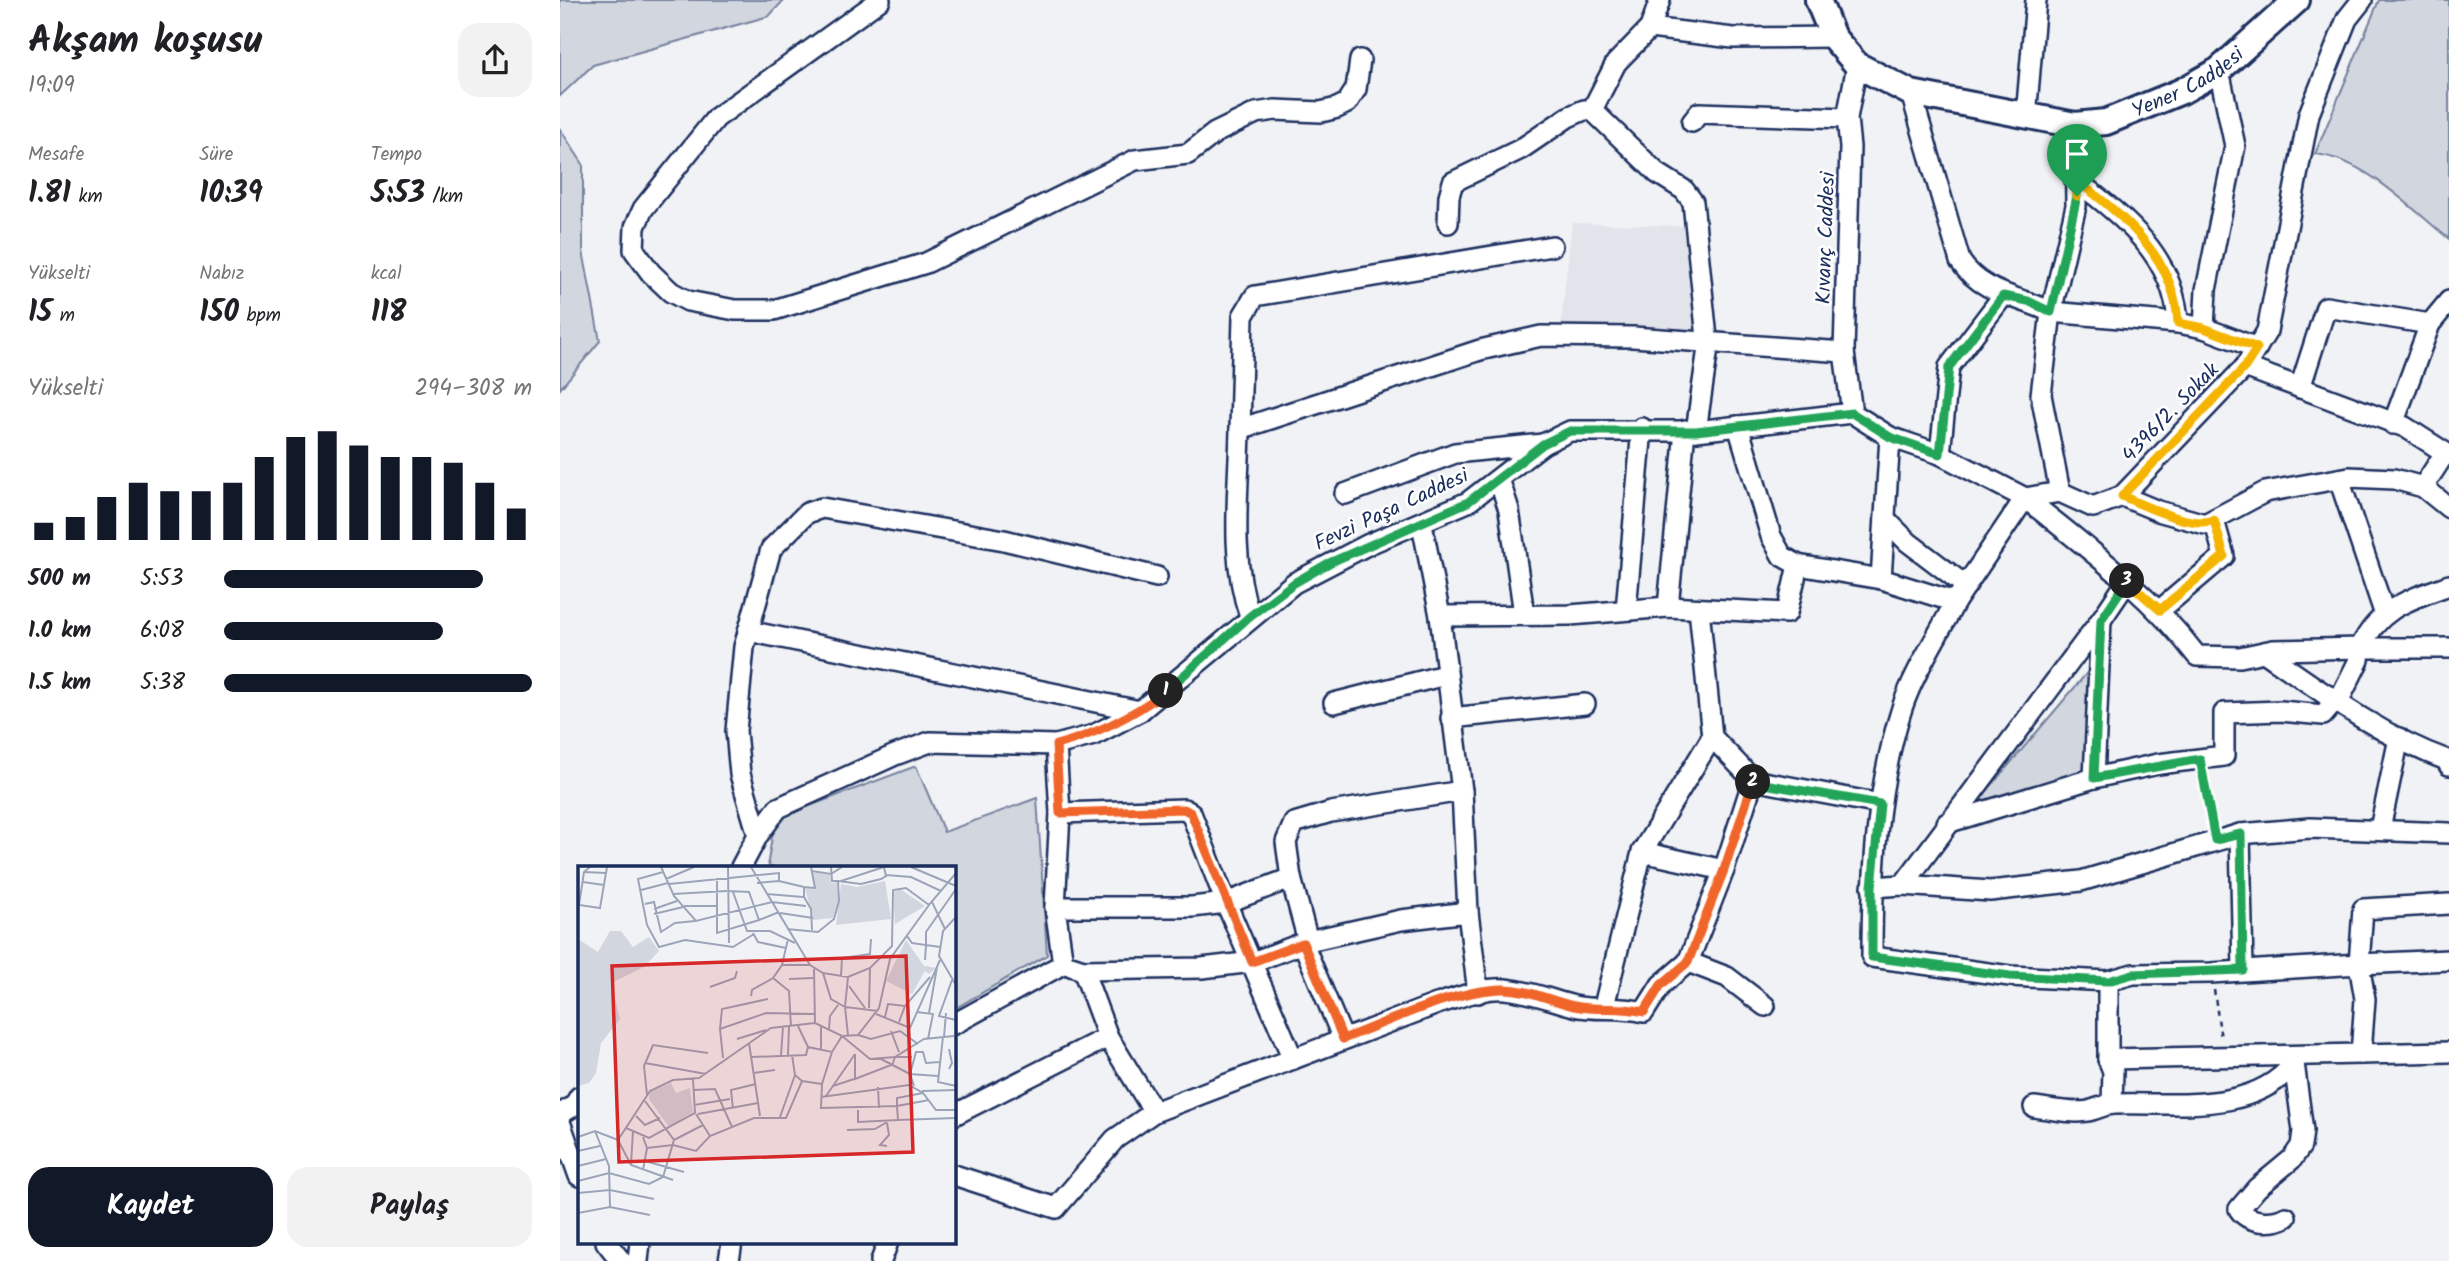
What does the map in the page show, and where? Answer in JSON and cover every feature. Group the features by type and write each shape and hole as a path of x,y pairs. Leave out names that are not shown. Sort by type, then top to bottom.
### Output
{"main road":[{"path":"1818,0 1833,37 1857,65"},
{"name":"Yener Caddesi","path":"1857,65 1912,93 2075,125 2106,122 2182,91 2219,70 2298,0"}],"street":[{"path":"880,0 716,118 643,209 635,227 634,250 671,292 688,302 735,310 774,310 926,262 1135,160 1188,154 1215,134 1256,113 1275,110 1321,112 1347,103 1356,89 1360,60"},
{"path":"1592,110 1616,63 1650,27 1660,0"},
{"path":"2026,117 2036,0"},
{"name":"4396/2. Sokak","path":"2060,492 2093,507 2122,496 2245,367 2257,348 2267,331 2309,114 2347,19 2362,0"},
{"path":"1650,27 1733,38 1833,37"},
{"name":"Kıvanç Caddesi","path":"1852,413 1844,352 1850,147 1847,118 1857,65"},
{"path":"2204,328 2206,290 2235,146 2219,70"},
{"path":"1912,93 1960,261 1979,282 2003,296 2028,301 2051,312 2178,323 2204,328 2257,348"},
{"path":"1448,223 1449,196 1453,182 1521,149 1568,117 1584,110 1592,110 1657,173 1684,190 1693,202 1708,343 1690,431 1668,607"},
{"path":"1692,122 1699,113 1847,118"},
{"path":"2075,125 2076,206 2051,312 2041,395 2060,492 2025,498 1960,594 1903,706 1880,804 1872,887 1872,957 2010,976 2108,981 2133,974 2211,973 2449,960"},
{"path":"2076,180 2122,216 2158,259 2177,301 2178,323"},
{"path":"1250,616 1241,590 1237,560 1243,316 1255,296 1552,246"},
{"path":"1940,454 1949,367 2003,296"},
{"path":"2393,424 2430,324 2449,301"},
{"path":"2300,388 2326,307 2430,324"},
{"path":"1240,429 1480,350 1541,336 1633,337 1844,352"},
{"path":"2245,367 2405,427 2447,454 2423,488"},
{"path":"1852,413 1890,437 1940,454 2025,498 2160,610 2197,656 2240,657 2264,652 2449,648"},
{"name":"Fevzi Paşa Caddesi","path":"742,866 758,835 778,808 930,742 1056,745 1094,735 1140,711 1181,679 1250,616 1294,583 1329,563 1468,502 1543,444 1570,431 1642,428 1690,431 1852,413"},
{"path":"1738,426 1771,536 1782,556 1798,565 1960,594"},
{"path":"1626,610 1642,428"},
{"path":"1881,579 1890,437"},
{"path":"1345,494 1455,453 1543,444"},
{"path":"2122,496 2205,524 2265,492 2339,479 2394,480 2423,488 2448,507"},
{"path":"2339,479 2384,612"},
{"path":"1499,480 1509,510 1524,614"},
{"path":"758,835 740,774 736,731 743,659 771,549 807,513 822,508 1004,540 1157,577"},
{"path":"1885,519 1960,594"},
{"path":"2160,610 2224,556 2214,520"},
{"path":"1422,524 1440,615 1462,791 1468,912 1478,993"},
{"path":"1440,615 1570,615 1668,607 1787,612 1798,565"},
{"path":"1903,885 2101,620 2127,580"},
{"path":"1947,823 2094,778 2224,756 2224,713 2281,711 2323,715 2359,660 2360,649 2370,628 2384,612 2449,585"},
{"path":"1604,1006 1642,852 1712,737 1699,609"},
{"path":"2094,778 2101,620"},
{"path":"748,631 1140,711"},
{"path":"2264,652 2346,710 2420,750 2448,758"},
{"path":"1334,703 1446,675"},
{"path":"1451,718 1585,704"},
{"path":"1712,737 1753,780 1880,804"},
{"path":"2380,829 2399,738"},
{"path":"1056,745 1060,813 1055,907 1063,964"},
{"path":"956,1176 1056,1208 1115,1139 1154,1112 1437,1004 1478,993 1503,989 1542,995 1576,1006 1604,1006 1644,1012 1661,985 1688,962 1724,870 1753,780"},
{"path":"1343,1039 1306,942 1291,878 1286,842 1294,823 1331,812 1462,791"},
{"path":"1060,813 1184,809 1191,813 1226,903 1293,1059"},
{"path":"1872,887 1903,885 1990,891 2081,881 2241,834 2311,828 2449,833"},
{"path":"2241,834 2243,970"},
{"path":"1642,852 1724,870"},
{"path":"1055,907 1192,907 1226,903 1291,878"},
{"path":"2361,1054 2364,985 2359,964 2363,909 2449,904"},
{"path":"956,1023 1063,964 1083,970 1202,968 1252,962 1306,942 1401,920 1468,912"},
{"path":"1688,962 1727,977 1765,1006"},
{"path":"1083,970 1108,1037 1154,1112"},
{"path":"2108,981 2108,1059 2113,1071 2112,1104"},
{"path":"956,1114 1020,1085 1108,1037"},
{"path":"2108,1059 2291,1059 2449,1052"},
{"path":"2034,1107 2086,1112 2112,1104 2210,1103 2254,1093 2284,1076 2291,1059"},
{"path":"2287,1217 2275,1223 2249,1218 2239,1209 2257,1188 2292,1159 2301,1146 2304,1132 2291,1059"},
{"path":"560,1114 574,1106 578,1099"},
{"path":"560,1122 578,1173"},
{"path":"608,1244 621,1261"},
{"path":"881,1261 887,1244"}],"path":[{"path":"2200,759 2215,840"},
{"path":"2211,973 2224,1059"}],"shaded area":[{"path":"560,0 784,0 769,16 593,65 560,96"},
{"path":"2379,0 2449,0 2449,239 2370,175 2334,158 2315,154"},
{"path":"560,129 583,164 583,251 600,341 560,389"},
{"path":"1572,223 1683,226 1694,333 1560,331"},
{"path":"2092,667 2087,771 1974,806"},
{"path":"916,766 944,832 1037,798 1047,955 956,1008 956,866 769,866 775,819"}],"route":[{"path":"2076,180 2137,231 2168,276 2177,301 2178,323 2204,328 2257,348 2245,367 2122,496 2181,518 2205,524 2214,520 2224,556 2160,610 2127,580 2101,620 2094,778 2158,764 2200,759 2215,840 2241,834 2243,970 2133,974 2108,981 2010,976 1872,957 1872,887 1880,804 1753,780 1724,870 1688,962 1661,985 1644,1012 1623,1007 1576,1006 1542,995 1503,989 1437,1004 1343,1039 1303,943 1252,962 1191,813 1184,809 1060,813 1056,745 1094,735 1140,711 1181,679 1250,616 1294,583 1369,544 1422,524 1468,502 1543,444 1570,431 1642,428 1696,431 1852,413 1890,437 1940,454 1949,367 1961,347 2003,296 2028,301 2051,312 2077,196 2076,180"}]}
